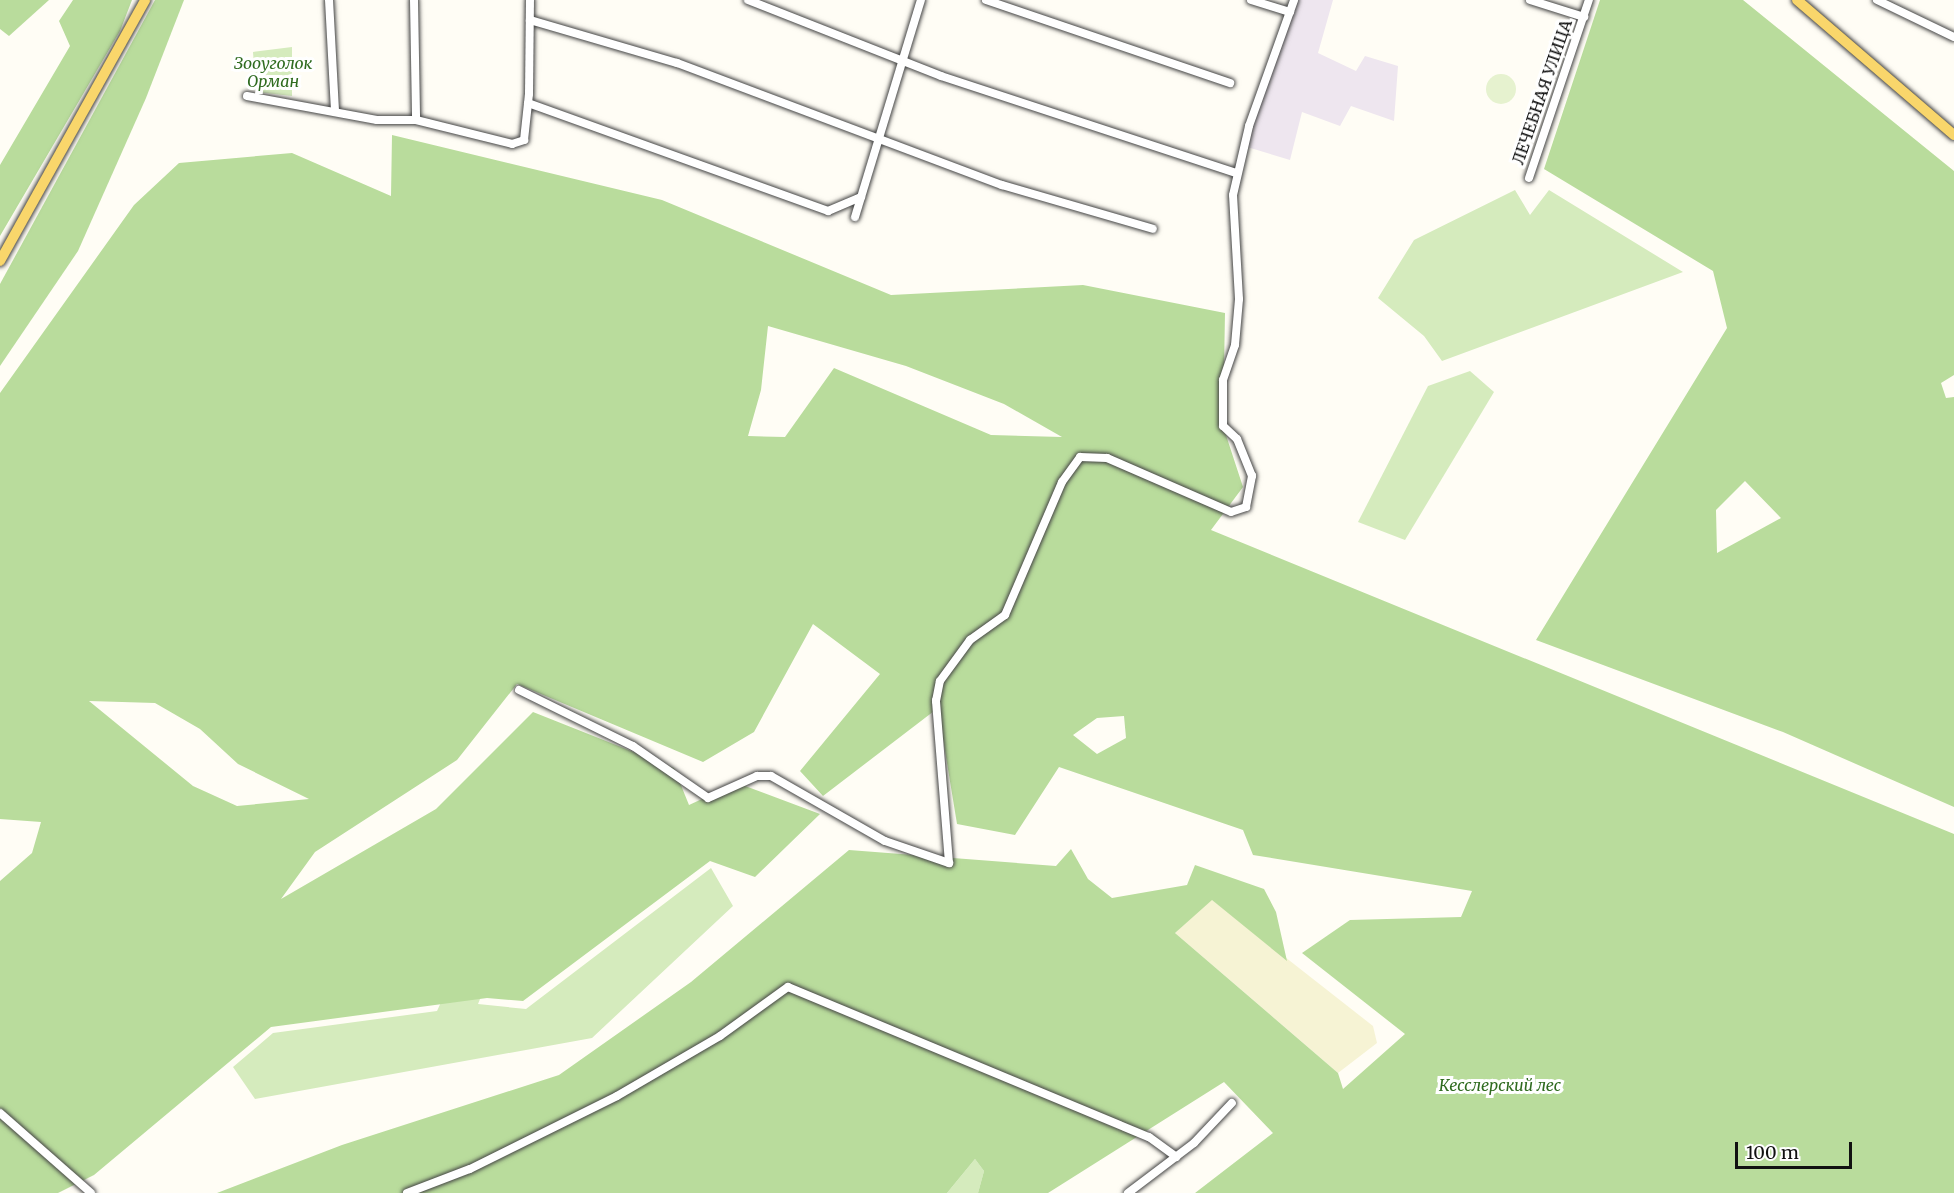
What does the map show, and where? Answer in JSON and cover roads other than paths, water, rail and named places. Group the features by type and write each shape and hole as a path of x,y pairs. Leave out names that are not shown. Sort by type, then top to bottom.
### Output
{"main road":[{"path":"0,261 146,0"},
{"path":"1797,0 1954,135"}],"street":[{"path":"329,0 335,111"},
{"path":"414,0 416,120"},
{"path":"247,96 377,120 416,120 512,144 524,140 528,103 530,0"},
{"path":"748,0 902,59 1236,173"},
{"path":"855,217 921,0"},
{"path":"986,0 1230,83"},
{"path":"1251,0 1290,12"},
{"path":"519,690 633,746 708,798 757,776 771,776 885,841 949,863 936,701 940,681 970,640 1005,615 1062,482 1080,457 1107,458 1231,512 1246,507 1252,476 1237,439 1223,426 1223,380 1235,345 1239,298 1236,173 1293,0"},
{"name":"ЛЕЧЕБНАЯ УЛИЦА","path":"1530,0 1584,17"},
{"name":"ЛЕЧЕБНАЯ УЛИЦА","path":"1529,178 1589,0"},
{"path":"1877,0 1954,37"},
{"path":"530,21 676,63 879,135 1002,185 1153,229"},
{"path":"528,103 828,211 861,197"},
{"path":"407,1193 470,1169 617,1096 720,1036 788,987 1149,1137 1177,1157"},
{"path":"1128,1193 1177,1157 1232,1103"},
{"path":"0,1113 91,1193"}],"park label":[{"name":"Зооуголок Орман","path":"273,72"},
{"name":"Кесслерский лес","path":"1500,1085"}]}
